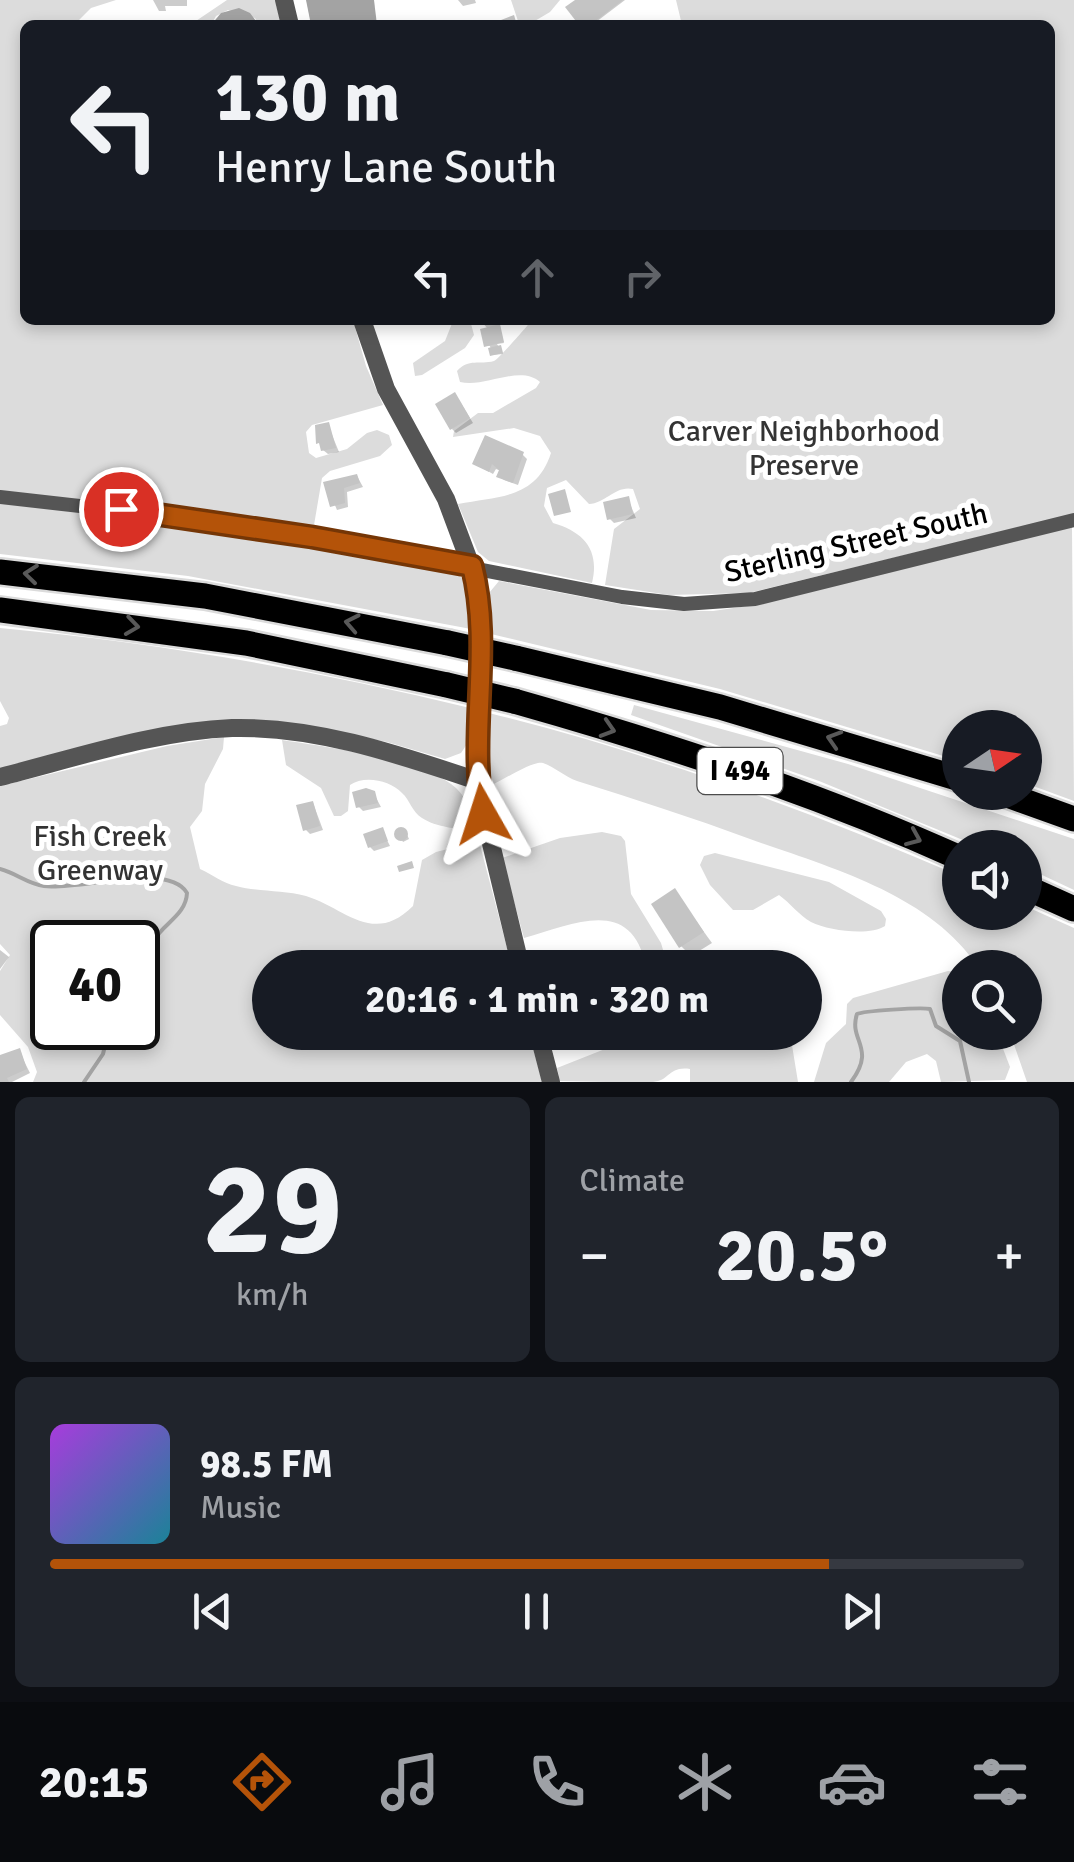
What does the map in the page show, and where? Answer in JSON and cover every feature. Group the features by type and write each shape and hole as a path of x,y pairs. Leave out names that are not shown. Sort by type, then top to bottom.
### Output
{"highway":[{"name":"I 494","path":"0,572 205,596 448,643 720,706 942,774"},
{"name":"I 494","path":"0,610 246,642 514,702 743,772 942,851"},
{"path":"1042,807 1074,819"},
{"path":"1042,895 1074,909"}],"street":[{"path":"364,325 386,389 440,486 472,566 481,634 478,781 484,822 516,950"},
{"name":"Sterling Street South","path":"0,496 203,520 472,566 645,601 715,604 768,596 1074,520"},
{"path":"0,777 172,736 246,728 352,743 478,781"},
{"path":"543,1050 551,1082"}],"green space":[{"path":"0,0 116,0 91,8 79,20 20,20 20,325 354,325 383,405 312,425 306,432 309,453 316,458 347,449 377,430 389,435 392,445 380,456 330,471 322,478 313,531 317,544 455,571 466,583 471,629 188,576 0,554"},
{"path":"227,0 275,0 280,20 256,20 228,10 214,20 197,20"},
{"path":"511,0 560,0 536,20 518,20"},
{"name":"Carver Neighborhood Preserve","path":"676,0 1074,0 1074,514 749,593 669,595 605,585 614,529 640,509 633,489 589,504 566,480 547,488 544,506 553,523 587,544 594,561 592,583 489,561 478,552 458,504 526,487 536,479 551,453 540,436 514,428 453,437 454,431 478,413 493,413 540,382 523,375 460,382 457,371 470,363 494,361 528,325 1055,325 1055,20 681,20"},
{"path":"451,325 471,325 474,335 465,348 415,376 413,363 445,341"},
{"path":"1072,527 1074,801 1042,789 1042,710 942,710 942,756 720,689 491,634 489,593 499,581 651,610 713,611 761,604"},
{"path":"0,628 236,659 470,708 467,744 461,753 445,759 387,742 290,723 0,768 0,726 7,724 9,718 0,701"},
{"path":"634,705 848,764 942,795 942,810 987,810 1074,839 1074,890 1042,875 1042,830 942,831 819,781 631,715"},
{"path":"489,713 609,746 728,785 942,869 942,928 876,886 686,816 577,781 543,763 524,768 488,787"},
{"name":"Fish Creek Greenway","path":"224,737 223,749 205,784 202,811 190,827 200,869 231,885 306,896 372,924 399,918 413,906 422,860 436,852 479,841 508,950 252,950 252,1050 534,1050 542,1082 33,1082 37,1072 28,1047 0,1015 0,971 10,955 0,944 0,786 167,746"},
{"path":"282,740 422,769 456,788 472,812 477,830 427,821 397,789 377,780 350,785 348,811 334,816 321,788 286,765"},
{"path":"602,832 621,836 625,841 631,894 663,950 641,950 628,930 614,922 598,920 524,938 502,858 560,838"},
{"path":"715,853 829,882 881,911 885,926 860,932 819,925 779,895 753,910 733,910 710,885 700,865 704,856"},
{"path":"1042,914 1074,928 1074,1082 1027,1082 1016,1050 1042,1050 1042,950 964,950 944,930 1042,930"},
{"path":"942,973 942,1050 1004,1050 1010,1067 1005,1080 941,1082 936,1061 927,1054 906,1062 889,1082 814,1082 826,1043 846,1024 847,1004 853,998"},
{"path":"602,1050 793,1050 798,1082 690,1082 690,1069 653,1082 560,1081 557,1068"}],"shaded area":[{"path":"306,0 374,0 376,20 310,20"},
{"path":"239,8 255,20 215,20 221,13"}],"building":[{"path":"575,0 623,0 597,20 575,20 565,7"},
{"path":"500,325 504,342 484,347 480,329"},
{"path":"501,345 503,353 490,356 488,348"},
{"path":"455,392 470,418 450,430 435,404"},
{"path":"329,422 336,448 321,451 319,443 316,444 315,425"},
{"path":"485,435 524,452 513,483 496,477 499,470 492,464 489,472 472,464"},
{"path":"357,474 360,483 344,488 345,503 330,507 323,482"},
{"path":"565,489 571,512 554,516 548,494"},
{"path":"629,496 633,514 607,520 603,502"},
{"path":"366,788 375,791 378,803 356,808 352,792"},
{"path":"313,801 320,826 303,831 296,805"},
{"path":"383,827 388,841 368,848 363,834"},
{"path":"401,827 408,834 401,841 394,834"},
{"path":"412,861 414,868 399,872 397,866"},
{"path":"675,888 704,932 679,948 651,904"},
{"path":"20,1048 27,1069 7,1078 9,1082 0,1082 0,1055"}],"waterway":[{"path":"0,869 44,886 142,878 177,884 187,893 186,901 160,932"},
{"path":"851,1082 862,1060 857,1014 916,1009 930,1009 936,1026 960,1041 969,1082"},
{"path":"84,1082 104,1050"}],"route":[{"path":"121,509 472,566 481,634 478,757 483,814"}]}
